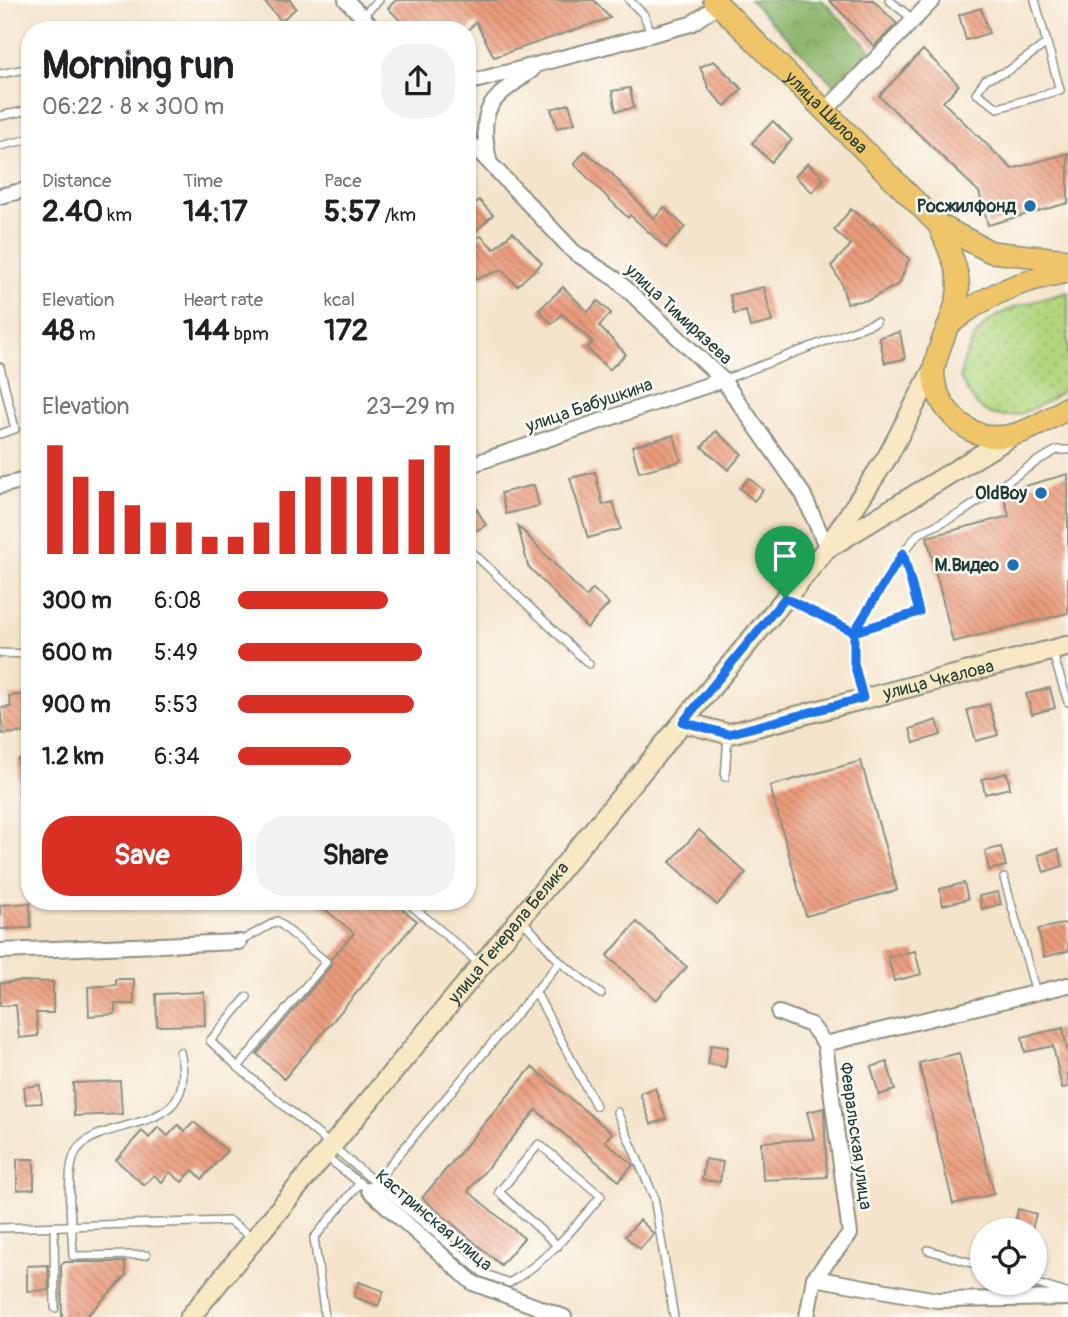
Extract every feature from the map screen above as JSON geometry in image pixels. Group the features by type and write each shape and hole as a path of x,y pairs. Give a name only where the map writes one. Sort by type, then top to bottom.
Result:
{"main road":[{"name":"улица Шилова","path":"716,2 939,225"},
{"path":"939,225 991,252 1068,260"},
{"path":"827,548 888,456 933,370 950,324 959,290 939,225"},
{"path":"950,324 975,303 1002,289 1068,272"},
{"path":"933,370 937,391 957,422 986,438 1010,437"},
{"path":"827,548 1010,437 1067,409"},
{"name":"улица Генерала Белика","path":"190,1317 827,548"},
{"name":"улица Чкалова","path":"728,734 1060,648"},
{"path":"683,722 728,734"}],"street":[{"path":"346,0 366,21"},
{"path":"825,111 933,0"},
{"path":"476,81 691,24 716,2"},
{"path":"489,162 483,121 489,105 539,65"},
{"name":"улица Тимирязева","path":"476,148 574,252 617,280 723,380 803,494 827,548"},
{"path":"0,196 21,191"},
{"name":"улица Бабушкина","path":"476,463 723,380"},
{"path":"0,486 21,481"},
{"path":"0,951 239,942"},
{"path":"825,1044 1068,985"},
{"name":"Февральская улица","path":"779,1013 811,1025 825,1044 850,1234 814,1278"},
{"name":"Кастринская улица","path":"369,1185 473,1283 564,1317"},
{"path":"807,1317 814,1278 937,1300 1068,1296"}],"lane":[{"path":"362,17 379,0"},
{"path":"629,0 644,15 652,36"},
{"path":"890,0 915,21"},
{"path":"1035,0 1047,43 1060,90 998,108 976,93 986,79 1008,71 1047,43"},
{"path":"0,74 21,70"},
{"path":"0,116 21,112"},
{"path":"0,146 21,141"},
{"path":"723,380 876,322"},
{"path":"0,367 15,429 0,434"},
{"path":"863,698 854,663 854,632 903,553 918,534 961,513 1048,455 1057,450 1068,450"},
{"path":"785,598 854,632 919,612 903,553"},
{"path":"476,556 589,664"},
{"path":"1060,648 1068,702"},
{"path":"0,653 21,654"},
{"path":"725,777 728,734"},
{"path":"1004,878 1037,993"},
{"path":"417,910 481,965"},
{"path":"520,919 559,962 601,994"},
{"path":"239,942 277,921 326,962 239,1067"},
{"path":"325,1317 314,1238 369,1185 559,962"},
{"path":"535,991 596,1106"},
{"path":"247,997 210,1041 369,1185 483,1273 509,1283 529,1271 558,1246 601,1196 539,1144 499,1192 558,1246"},
{"path":"146,1255 73,1256 70,1183 77,1150 105,1133 140,1125 171,1103 180,1093 184,1067 180,1052"},
{"path":"617,1112 654,1196 674,1317"},
{"name":"Кастринская улица","path":"328,1150 369,1185"},
{"path":"0,1227 229,1221 255,1238"},
{"path":"54,1226 55,1308"},
{"path":"928,1250 970,1262"},
{"path":"1047,1288 1068,1296"}],"green space":[{"path":"750,0 822,0 871,50 835,86"},
{"path":"1068,292 1068,388 1036,407 1013,416 989,413 978,406 960,378 966,356 984,326 1012,309"}],"building":[{"path":"263,0 290,0 296,8 281,21"},
{"path":"396,0 594,0 610,18 494,57 476,21 400,21 388,8"},
{"path":"829,0 873,0 897,24 874,46"},
{"path":"981,8 989,33 966,40 959,15"},
{"path":"923,50 959,85 943,102 1012,169 1068,153 1068,203 988,225 979,192 879,96"},
{"path":"714,61 742,89 725,106 710,91 700,67"},
{"path":"630,88 634,108 616,111 612,91"},
{"path":"569,104 575,123 557,128 551,109"},
{"path":"773,121 792,140 771,162 752,143"},
{"path":"585,151 611,173 654,219 664,207 685,227 666,248 630,215 628,218 574,164"},
{"path":"808,163 824,179 812,192 795,176"},
{"path":"479,200 493,215 476,231 476,203"},
{"path":"851,209 871,225 873,223 909,259 899,284 869,300 847,303 841,282 831,266 851,245 834,230"},
{"path":"513,232 542,263 517,286 502,270 476,279 476,239 481,236 494,249"},
{"path":"563,287 588,312 598,301 611,313 599,326 626,354 609,370 587,348 593,342 562,314 552,324 539,310"},
{"path":"764,287 772,322 750,327 746,311 734,314 730,295"},
{"path":"900,332 905,359 885,363 879,337"},
{"path":"716,431 742,454 728,470 702,447"},
{"path":"674,435 681,461 639,472 632,446"},
{"path":"595,472 603,505 613,502 621,529 588,538 570,478"},
{"path":"1068,474 1068,613 953,642 927,537 1009,516 1003,492"},
{"path":"749,478 763,490 754,501 740,488"},
{"path":"534,485 539,506 506,514 501,493"},
{"path":"476,508 486,525 476,531"},
{"path":"518,526 586,597 593,589 609,604 587,628 528,566"},
{"path":"1050,688 1055,708 1032,714 1026,694"},
{"path":"21,695 21,733 3,734 0,708 11,707 9,696"},
{"path":"989,704 998,735 976,741 967,710"},
{"path":"937,720 941,735 914,743 910,729"},
{"path":"18,759 21,759 21,794 19,794"},
{"path":"861,761 897,890 806,916 770,786"},
{"path":"1007,773 1010,788 985,794 982,779"},
{"path":"699,830 746,873 717,905 670,862"},
{"path":"1001,847 1006,866 989,870 985,851"},
{"path":"1058,849 1063,866 1044,872 1038,855"},
{"path":"964,883 968,899 943,905 940,889"},
{"path":"998,892 1001,904 982,909 979,896"},
{"path":"21,904 21,910 30,910 31,928 0,929 0,905"},
{"path":"326,910 403,910 417,921 284,1079 257,1054 331,966 331,959 354,933"},
{"path":"637,922 687,967 656,1000 607,956"},
{"path":"1068,923 1068,951 1044,957 1038,929"},
{"path":"915,951 921,974 894,981 888,957"},
{"path":"116,979 134,979 134,1004 115,1004 115,1014 89,1016 88,987 116,985"},
{"path":"53,982 53,1013 36,1013 38,1036 19,1038 16,1005 0,1006 0,983"},
{"path":"204,992 205,1025 157,1026 156,994"},
{"path":"1063,1028 1068,1054 1068,1087 1062,1088 1053,1046 1025,1052 1022,1037"},
{"path":"711,1045 728,1047 725,1067 708,1064"},
{"path":"959,1053 994,1194 953,1204 919,1063"},
{"path":"887,1062 895,1090 879,1095 871,1067"},
{"path":"532,1067 612,1133 605,1141 633,1165 619,1181 536,1110 468,1191 524,1238 501,1265 422,1198"},
{"path":"120,1081 122,1114 74,1116 73,1083"},
{"path":"40,1085 42,1103 26,1104 24,1087"},
{"path":"655,1088 666,1119 651,1124 640,1093"},
{"path":"824,1108 827,1177 763,1180 761,1142 814,1139 807,1112"},
{"path":"194,1122 227,1151 202,1179 193,1170 182,1182 170,1172 162,1182 154,1175 144,1185 116,1160 142,1131 149,1138 158,1127 168,1136 178,1125 185,1131"},
{"path":"17,1159 34,1159 34,1189 17,1190"},
{"path":"705,1159 723,1162 720,1182 702,1180"},
{"path":"1018,1209 1036,1214 1035,1218 1016,1218"},
{"path":"640,1220 654,1234 640,1249 625,1236"},
{"path":"65,1262 125,1262 126,1276 86,1317 62,1317 61,1265"},
{"path":"48,1265 49,1290 27,1291 27,1266"},
{"path":"359,1282 384,1291 378,1306 354,1297"}],"place":[{"name":"Росжилфонд","path":"1030,206"},
{"name":"OldBoy","path":"1041,493"},
{"name":"М.Видео","path":"1013,565"}],"route":[{"path":"785,598 734,660 683,722 728,734 863,698 854,663 854,632 903,553 919,612 854,632 785,598"}]}
